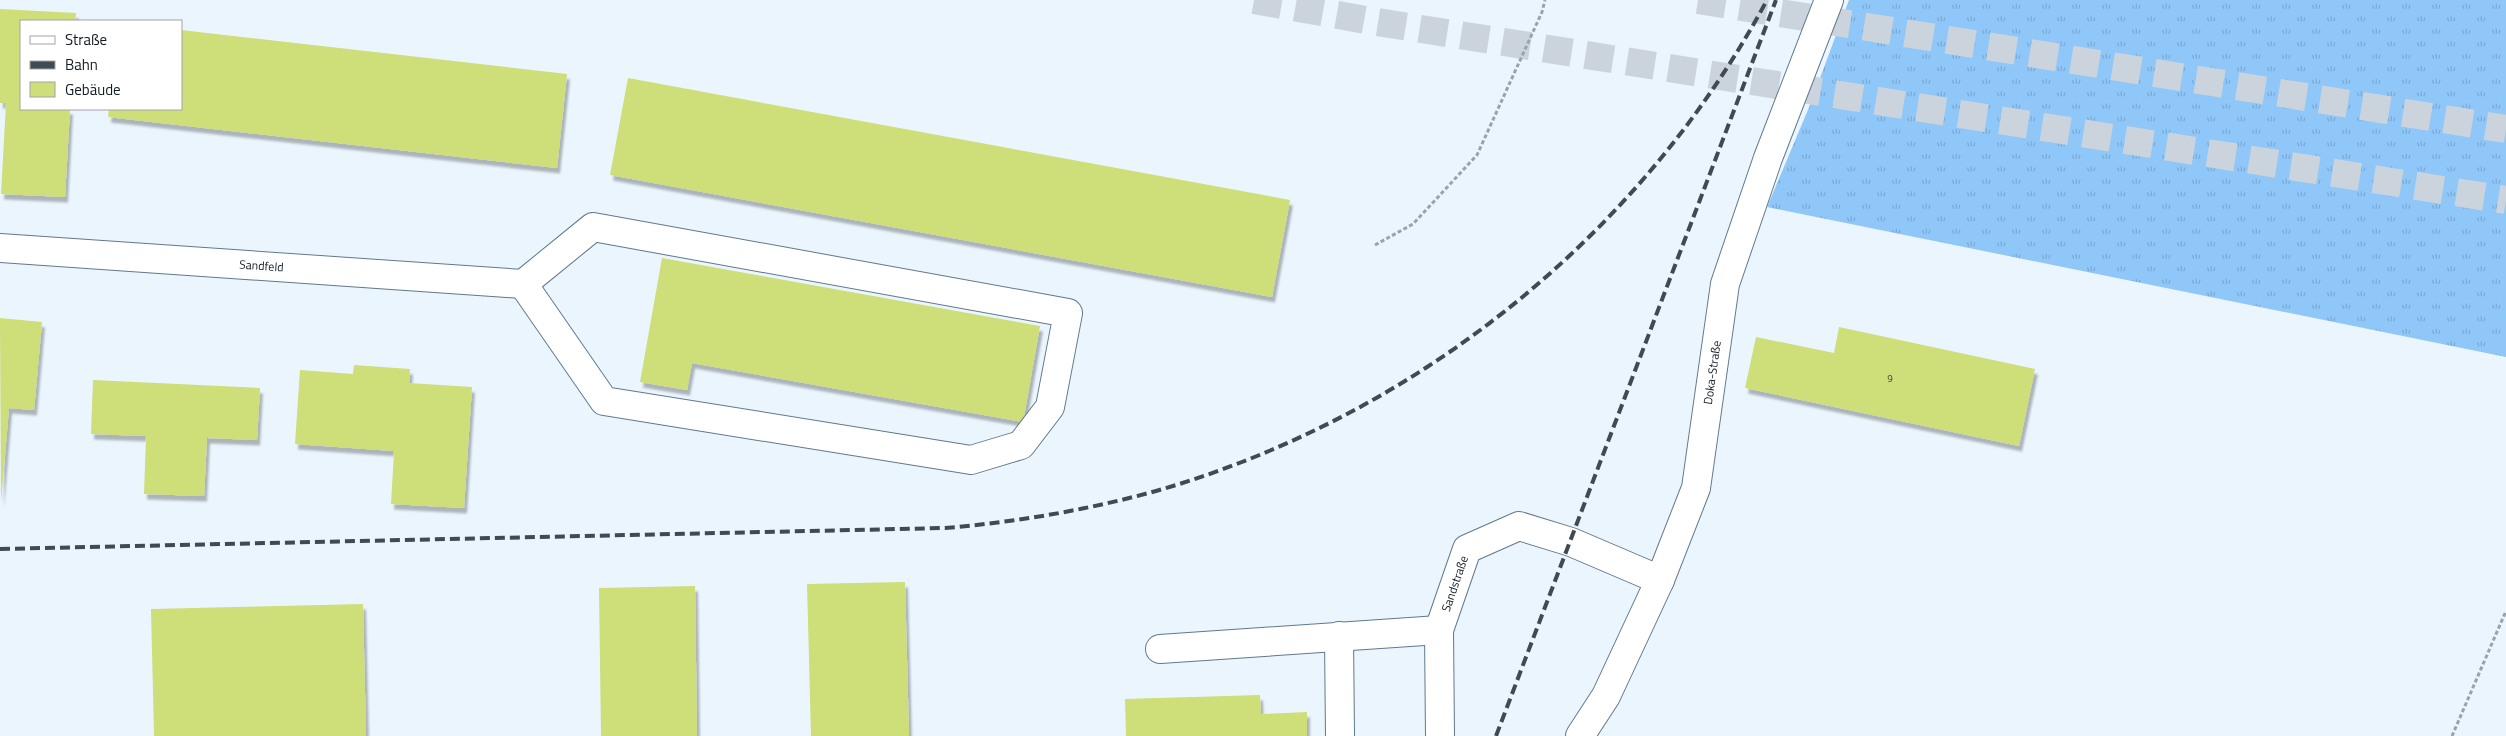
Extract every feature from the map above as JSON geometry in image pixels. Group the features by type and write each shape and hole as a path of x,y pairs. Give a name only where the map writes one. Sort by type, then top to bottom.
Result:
{"street":[{"name":"Doka-Straße","path":"1580,736 1606,696 1660,580 1696,488 1725,284 1768,158 1828,0"},
{"path":"593,227 1068,313 1050,407 1022,445 971,460 604,401 523,284 593,227"},
{"name":"Sandfeld","path":"0,248 523,284"},
{"name":"Sandstraße","path":"1440,736 1439,630 1467,549 1519,526 1571,542 1660,580"},
{"path":"1160,649 1439,630"},
{"path":"1340,636 1340,736"}],"path":[{"path":"1375,245 1412,224 1477,154 1542,12 1545,0"},
{"path":"2452,736 2506,610"}],"green space":[{"path":"1849,0 2506,0 2506,357 1767,207 1810,105"}],"building":[{"path":"0,9 76,13 75,20 20,20 20,110 70,110 65,197 1,194 6,103 0,103"},
{"path":"182,30 567,74 557,168 108,117 109,110 182,110"},
{"path":"628,78 1290,200 1272,297 610,175"},
{"path":"662,258 1040,326 1023,422 692,363 687,390 640,382"},
{"path":"0,318 42,322 34,410 9,408 1,502"},
{"path":"1839,327 2035,369 2019,446 1745,388 1756,337 1834,353"},
{"path":"354,365 410,369 409,383 472,387 464,508 391,504 394,451 295,444 300,370 353,374"},
{"path":"93,380 260,388 257,440 207,438 204,496 144,494 146,436 91,434"},
{"path":"905,582 909,736 811,736 807,584"},
{"path":"695,586 697,736 601,736 599,588"},
{"path":"363,604 366,736 154,736 151,609"},
{"path":"1260,695 1261,714 1307,712 1307,736 1126,736 1125,699"}],"tunnel":[{"path":"1254,0 1377,22 2506,200"},
{"path":"1698,0 2506,129"}],"railway":[{"path":"0,549 945,528 1052,514 1156,491 1251,458 1342,416 1429,366 1511,307 1586,240 1654,166 1715,86 1767,0"},
{"path":"1496,736 1776,0"}]}
